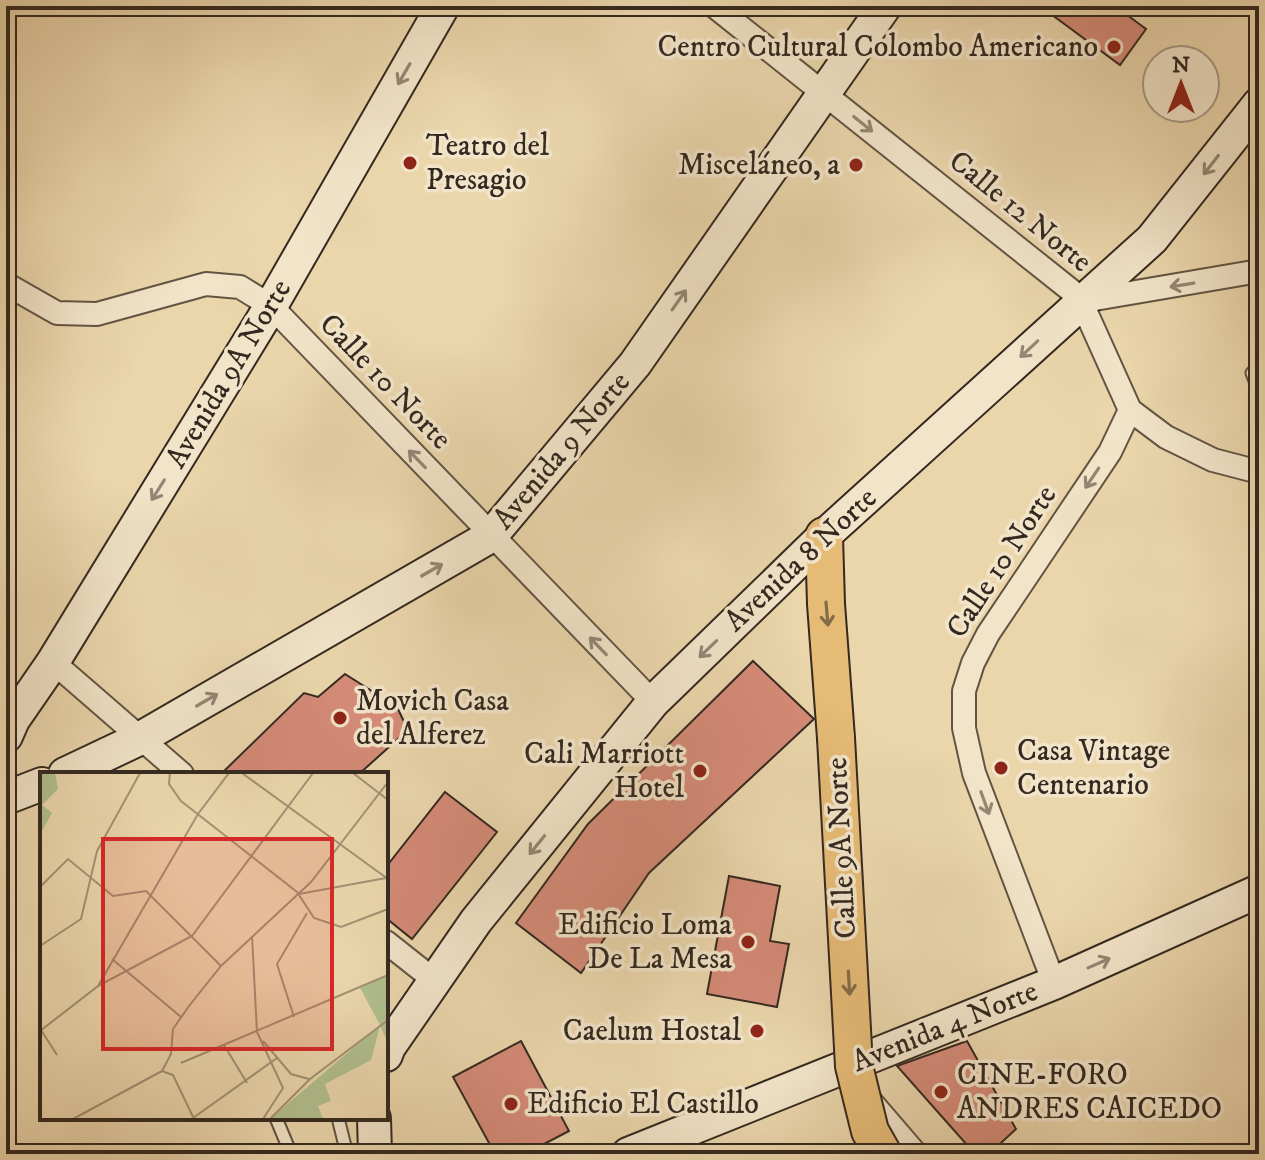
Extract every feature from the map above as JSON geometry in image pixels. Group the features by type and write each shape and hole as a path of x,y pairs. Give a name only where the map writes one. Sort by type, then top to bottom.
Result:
{"main road":[{"name":"Calle 9A Norte","path":"824,536 854,1066 870,1131 883,1154"}],"street":[{"name":"Avenida 9A Norte","path":"6,736 13,720 53,662 271,306 443,6"},
{"name":"Calle 12 Norte","path":"714,6 824,91 1081,301 1130,410"},
{"name":"Avenida 9 Norte","path":"69,772 139,739 491,536 635,364 885,6"},
{"name":"Avenida 8 Norte","path":"388,1050 476,921 653,702 824,536 1152,239 1259,104"},
{"path":"1081,301 1259,271"},
{"name":"Calle 10 Norte","path":"6,284 57,313 97,314 206,284 240,287 271,306 653,702"},
{"name":"Calle 10 Norte","path":"1054,983 974,773 964,728 964,691 973,663 988,634 1110,452 1130,410"},
{"path":"1130,410 1178,443 1213,460 1259,472"},
{"path":"53,662 180,772"},
{"path":"6,798 40,785"},
{"name":"Avenida 4 Norte","path":"628,1154 678,1145 827,1074 1054,983 1259,891"},
{"path":"388,944 434,980"},
{"path":"869,1098 871,1056"},
{"path":"827,1074 869,1098 916,1154"}],"lane":[{"path":"1259,371 1252,373 1259,391"},
{"path":"277,1120 291,1154"},
{"path":"340,1120 363,1142"}],"building":[{"name":"Centro Cultural Colombo Americano","path":"1040,6 1115,6 1146,29 1120,65"},
{"name":"Cali Marriott Hotel","path":"753,661 814,719 649,873 581,973 516,923 588,824"},
{"name":"Movich Casa del Alferez","path":"345,674 397,707 408,730 361,772 223,772 304,693 318,697"},
{"path":"445,792 497,832 412,939 388,920 388,864"},
{"name":"Edificio Loma De La Mesa","path":"729,876 780,886 770,941 789,944 777,1007 707,994"},
{"name":"Edificio El Castillo","path":"521,1041 569,1131 525,1154 495,1154 453,1077"},
{"path":"967,1041 1016,1129 989,1154 975,1154 897,1066"}],"place":[{"name":"Centro Cultural Colombo Americano","path":"1114,47"},
{"name":"Teatro del Presagio","path":"410,163"},
{"name":"Misceláneo, a","path":"856,165"},
{"name":"Movich Casa del Alferez","path":"340,718"},
{"name":"Casa Vintage Centenario","path":"1001,768"},
{"name":"Cali Marriott Hotel","path":"700,771"},
{"name":"Edificio Loma De La Mesa","path":"748,942"},
{"name":"Caelum Hostal","path":"757,1031"},
{"name":"CINE-FORO ANDRES CAICEDO","path":"941,1092"},
{"name":"Edificio El Castillo","path":"511,1104"}]}
